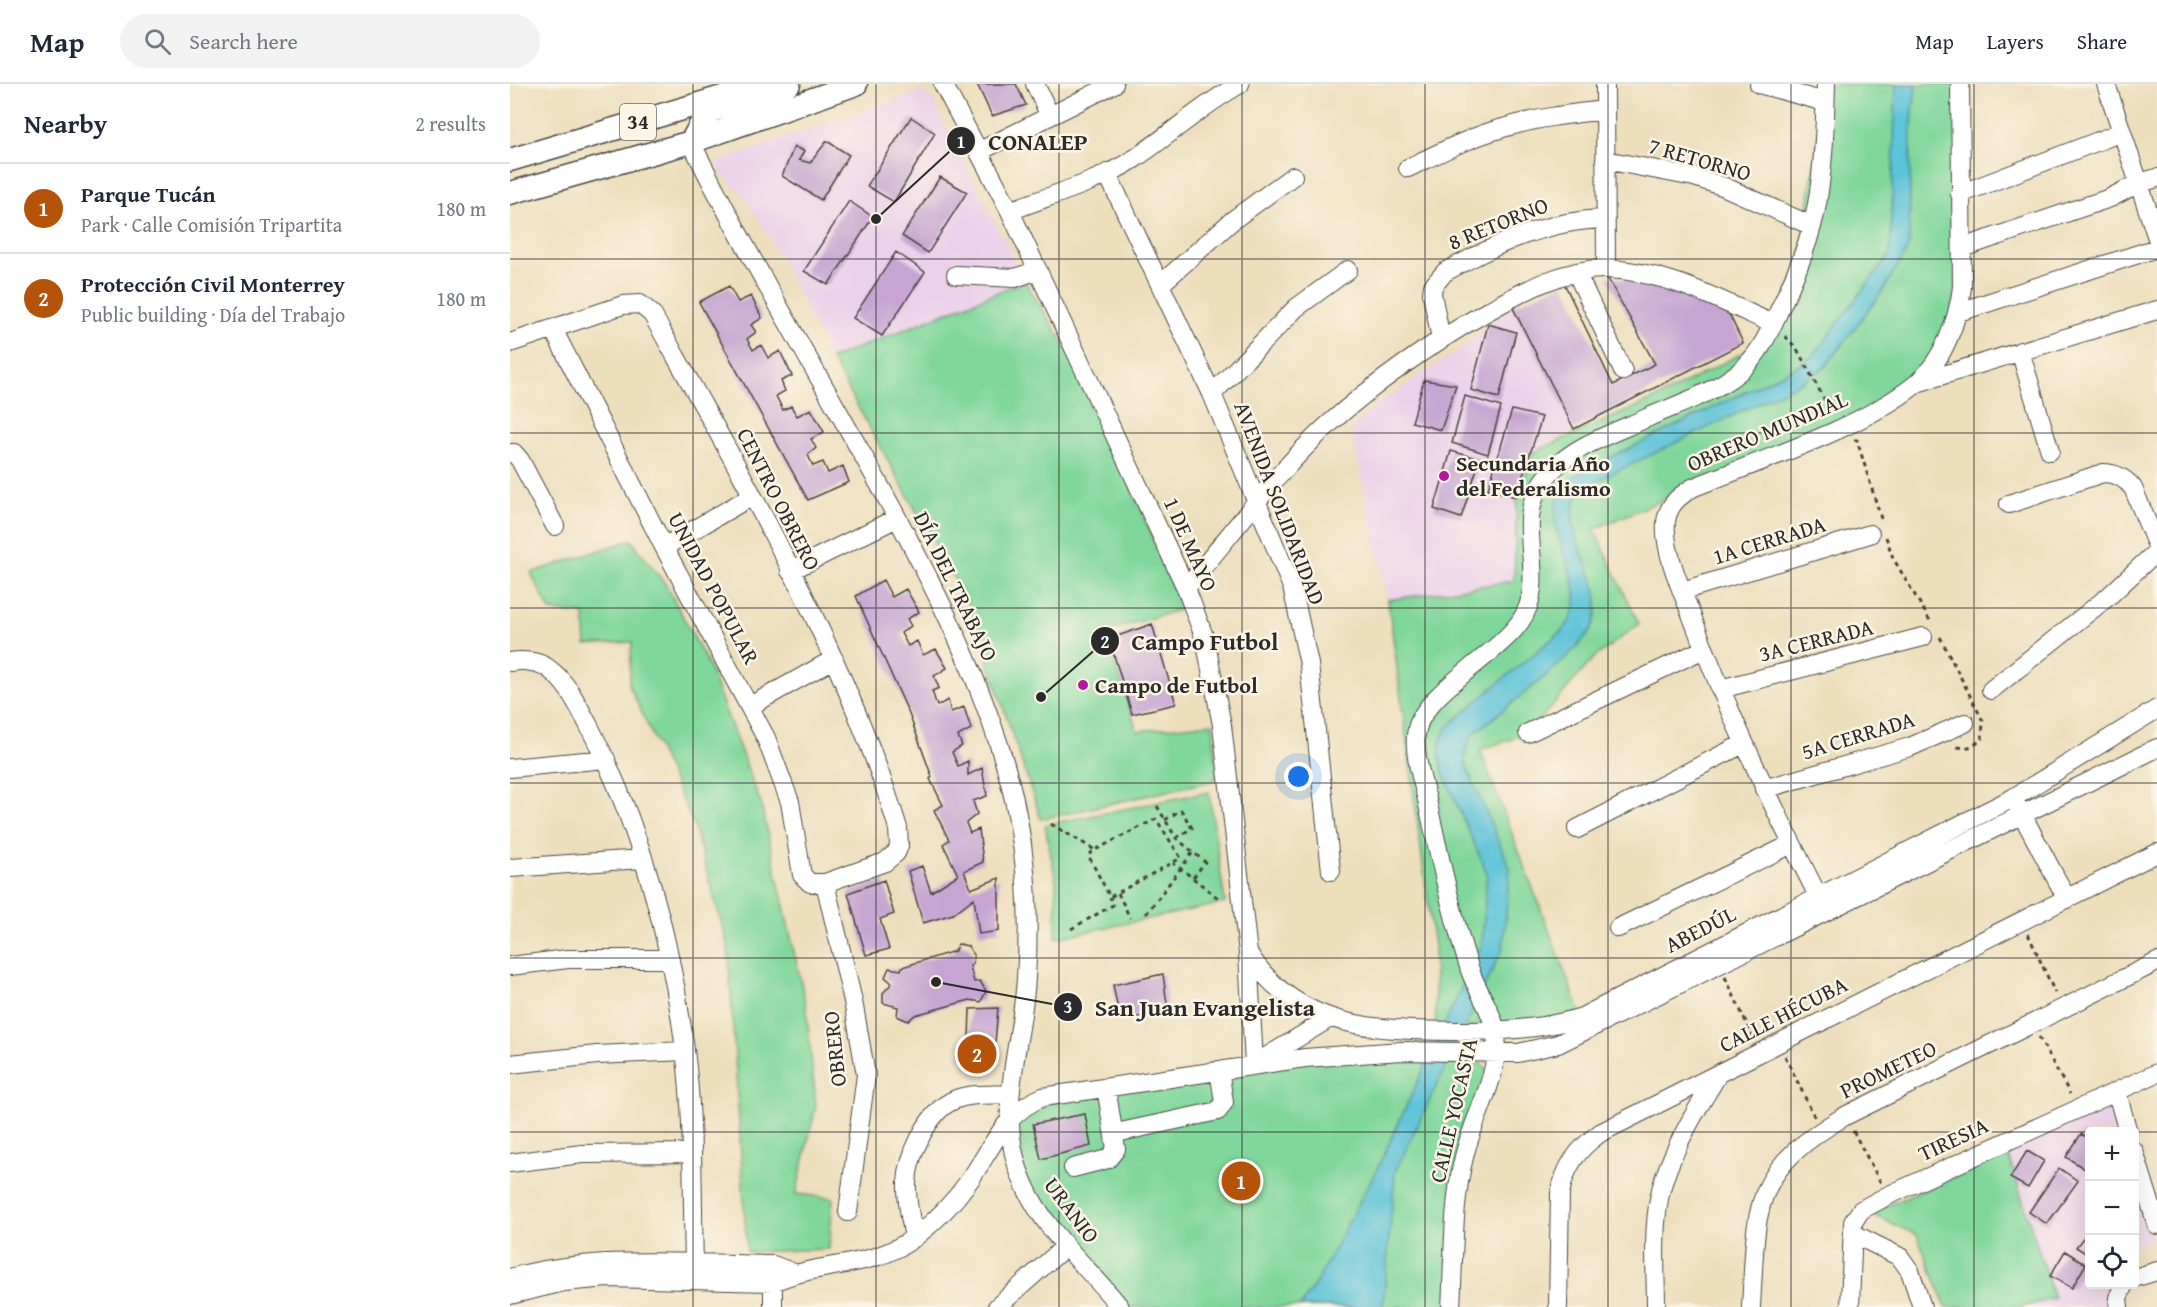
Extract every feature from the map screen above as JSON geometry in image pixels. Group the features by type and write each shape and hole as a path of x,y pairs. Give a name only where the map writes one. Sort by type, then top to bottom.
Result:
{"main road":[{"name":"34","path":"510,160 766,84"},
{"path":"691,142 703,120 711,111 771,94 789,84"},
{"name":"34","path":"510,193 691,142 856,84"}],"street":[{"name":"1 DE MAYO","path":"943,84 1010,210 1186,588 1205,639 1215,686 1233,808 1248,953 1254,1064"},
{"path":"1035,84 1050,116"},
{"path":"980,151 1114,84"},
{"path":"1010,210 1107,173 1133,159 1218,96 1239,84"},
{"path":"1605,84 1606,269"},
{"path":"1496,1031 1473,976 1459,934 1420,771 1416,730 1423,713 1437,697 1509,637 1524,617 1532,596 1534,571 1530,524 1533,502 1540,484 1559,463 1588,444 1712,389 1739,372 1755,356 1773,324 1799,266 1818,200 1826,93 1758,84"},
{"name":"OBRERO MUNDIAL","path":"1818,896 1743,744 1704,649 1682,591 1666,539 1667,515 1677,497 1692,488 1850,424 1917,383 1948,339 1959,312 1962,248 1960,84"},
{"path":"2109,85 2157,238"},
{"path":"1408,168 1470,139 1501,128 1557,116 1604,110"},
{"path":"1960,194 2122,132"},
{"name":"DÍA DEL TRABAJO","path":"691,142 939,599 986,708 1005,763 1018,819 1026,869 1029,925 1020,1035 1009,1094"},
{"name":"7 RETORNO","path":"1605,160 1694,177 1725,187 1812,226"},
{"name":"AVENIDA SOLIDARIDAD","path":"1107,173 1162,284 1212,394 1292,586 1315,712 1330,871"},
{"path":"1162,284 1233,220 1293,176"},
{"path":"1962,248 2110,198 2139,183 2157,178"},
{"name":"8 RETORNO","path":"1441,339 1432,294 1433,286 1444,272 1546,226 1583,219 1606,219"},
{"path":"1959,312 2157,248"},
{"path":"1186,588 1328,425 1364,394 1441,339 1509,300 1576,272 1606,269 1678,283 1773,324"},
{"path":"956,275 1015,278 1038,270"},
{"path":"1212,394 1296,309 1348,270"},
{"path":"1576,272 1623,371"},
{"name":"CENTRO OBRERO","path":"510,343 623,305 632,303 646,308 752,496 790,571 834,659 880,770 900,837 896,853 885,862 825,883"},
{"path":"1917,383 2157,310"},
{"name":"UNIDAD POPULAR","path":"553,329 664,547 750,706 780,770 790,802 799,869 805,880 825,883"},
{"path":"2020,351 2050,451"},
{"path":"510,453 514,453 520,460 555,526"},
{"path":"2009,504 2103,472 2111,473 2128,481 2157,546"},
{"path":"664,547 752,496"},
{"path":"790,571 897,518"},
{"name":"1A CERRADA","path":"1682,591 1870,534"},
{"path":"1991,690 2109,596 2157,551"},
{"name":"3A CERRADA","path":"1720,689 1923,637"},
{"path":"1528,733 1704,649"},
{"path":"750,706 834,659"},
{"path":"510,662 533,662 547,667 569,689 606,759 642,859 670,959 685,1051 694,1264"},
{"name":"ABEDÚL","path":"1248,953 1258,969 1282,993 1330,1018 1373,1028 1496,1031 1561,1024 1582,1017 2013,798 2157,709"},
{"name":"5A CERRADA","path":"1764,789 1910,747 1957,727"},
{"path":"1577,829 1743,744"},
{"name":"ABEDÚL","path":"1008,1121 1018,1110 1043,1097 1254,1064 1401,1051 1518,1053 1558,1044 2157,748"},
{"path":"510,768 606,759"},
{"path":"2013,798 2067,899"},
{"path":"1618,928 1792,844"},
{"name":"CALLE HÉCUBA","path":"1558,1307 1560,1194 1563,1177 1572,1160 1600,1133 2157,853"},
{"path":"510,867 642,859"},
{"name":"OBRERO","path":"825,883 855,1011 866,1075 848,1212"},
{"path":"510,966 568,959 670,959"},
{"name":"PROMETEO","path":"1751,1307 1756,1222 1768,1183 1780,1165 1798,1147 1845,1116 2157,962"},
{"path":"1254,1064 1330,1018"},
{"name":"CALLE YOCASTA","path":"1451,1307 1458,1186 1464,1155 1483,1101 1495,1053 1496,1031"},
{"path":"510,1064 587,1056 685,1051"},
{"path":"1116,1133 1218,1111 1224,1102 1219,1070"},
{"path":"1656,1307 1657,1225 1664,1180 1680,1141 1719,1073"},
{"name":"TIRESIA","path":"1850,1307 1852,1233 1856,1216 1887,1196 2157,1073"},
{"path":"1073,1168 1113,1155 1116,1149 1116,1133 1106,1087"},
{"path":"2117,1093 2127,1127"},
{"path":"914,1238 907,1196 908,1174 932,1120 945,1105 961,1098 1009,1094"},
{"name":"URANIO","path":"1009,1094 1008,1121 1011,1145 1025,1186 1047,1222 1120,1307"},
{"path":"510,1295 564,1282 608,1278 794,1273 851,1265 879,1257 914,1238 958,1196 1008,1121"},
{"path":"510,1163 582,1154 691,1153"},
{"path":"2139,1167 2157,1225"},
{"path":"1852,1233 1906,1263 1922,1307"},
{"path":"997,1307 1066,1246"},
{"path":"510,1278 567,1265 605,1263 694,1264 773,1273"},
{"path":"2139,1276 2157,1271"},
{"path":"773,1273 773,1307"}],"path":[{"path":"1773,324 1797,349 1829,408 1819,414"},
{"path":"1849,442 1857,440 1893,558 1966,684 1983,721 1982,739 1974,746 1957,747 1957,727"},
{"path":"1157,806 1176,838 1205,862 1193,878"},
{"path":"1165,820 1181,810 1192,828 1176,838"},
{"path":"1071,929 1113,905 1088,855 1156,819 1181,858 1110,897"},
{"path":"1051,824 1095,850"},
{"path":"1146,914 1193,852"},
{"path":"1173,863 1218,898"},
{"path":"1118,893 1130,918"},
{"path":"2023,921 2062,1009"},
{"path":"1727,980 1760,1053"},
{"path":"2033,1024 2078,1108"},
{"path":"1778,1043 1821,1130"},
{"path":"1845,1116 1887,1196"}],"shaded area":[{"path":"921,91 932,99 1025,281 831,359 771,240 745,197 720,172 717,162"},
{"name":"Secundaria Año del Federalismo","path":"1512,307 1574,429 1534,452 1517,500 1514,581 1388,600 1351,428 1381,402 1473,340 1488,323"},
{"path":"2111,1107 2117,1127 2085,1127 2085,1289 2106,1289 2111,1307 2022,1307 2054,1297 2008,1155"},
{"path":"2139,1197 2153,1239 2139,1246"}],"green space":[{"path":"1826,84 1960,84 1962,248 1948,339 1882,407 1594,529 1639,624 1594,658 1528,733 1480,750 1582,1017 1436,1030 1434,947 1388,600 1514,581 1517,500 1534,452 1661,396 1765,341 1799,266"},
{"path":"1025,281 1088,382 1182,609 1104,632 1137,731 1213,723 1217,780 1041,819 968,603 831,359"},
{"path":"631,540 666,585 707,662 761,804 806,1005 816,1106 796,1194 833,1198 829,1249 747,1252 728,946 693,823 629,685 632,642 586,645 584,614 550,611 531,573"},
{"path":"1209,792 1225,903 1056,938 1056,881 1045,825"},
{"path":"1305,1058 1478,1061 1491,1074 1473,1128 1451,1307 1120,1307 1036,1207 1010,1135 1025,1113 1043,1097"},
{"path":"2008,1155 2054,1298 2022,1307 1946,1307 1917,1235 1869,1213"}],"water":[{"path":"1896,84 1916,84 1911,132 1909,245 1883,291 1825,367 1802,382 1584,487 1575,503 1573,520 1576,537 1595,589 1597,607 1593,625 1585,637 1556,667 1471,736 1465,753 1465,763 1510,868 1503,948 1395,1172 1383,1307 1300,1307 1317,1281 1376,1171 1482,944 1487,873 1443,773 1439,751 1441,739 1448,726 1567,625 1575,607 1574,588 1556,529 1555,510 1562,491 1579,473 1796,367 1813,356 1890,254"}],"building":[{"path":"977,84 1016,84 1026,105 992,116"},
{"path":"911,117 935,133 894,202 867,186"},
{"path":"827,141 849,155 821,200 782,176 794,147 804,151 799,160 810,163"},
{"path":"940,177 967,192 928,253 902,236"},
{"path":"849,201 873,217 828,285 804,271"},
{"path":"896,252 925,272 882,336 853,318"},
{"path":"1607,277 1655,283 1697,297 1729,314 1743,343 1574,429 1512,306 1564,283 1613,385 1655,364"},
{"path":"729,286 738,302 751,296 762,318 751,325 756,332 747,339 753,350 761,345 768,358 780,351 792,376 781,381 785,391 776,396 783,410 791,406 797,416 811,409 824,432 811,439 816,448 808,455 813,466 823,462 828,473 843,466 849,482 808,500 699,302"},
{"path":"1488,324 1516,332 1499,398 1471,390"},
{"path":"1424,380 1456,385 1441,430 1412,422"},
{"path":"1465,396 1501,407 1488,454 1452,443"},
{"path":"1512,410 1542,417 1516,497 1488,489"},
{"path":"1451,451 1480,459 1461,518 1434,509"},
{"path":"883,580 892,597 906,589 919,612 907,619 911,626 901,633 908,646 917,641 923,655 936,649 947,668 934,676 939,688 932,691 937,706 948,700 951,712 964,707 971,729 958,736 962,746 952,752 958,766 968,761 968,775 982,768 987,796 973,801 977,814 966,823 970,833 979,829 983,862 964,871 971,889 999,878 999,931 979,934 974,898 953,914 923,923 908,871 922,866 931,892 958,875 943,844 949,840 934,810 943,805 930,779 932,777 909,714 856,596"},
{"path":"1152,624 1176,704 1132,714 1109,639"},
{"path":"884,880 894,914 880,919 889,949 866,955 848,893"},
{"path":"958,944 968,946 974,955 973,964 970,966 974,982 980,981 986,991 981,1002 970,1000 915,1015 908,1021 897,1016 898,1007 883,1003 883,993 892,983 885,977 889,968 901,970 902,967 955,951"},
{"path":"1163,974 1168,1012 1120,1020 1113,985"},
{"path":"998,1008 995,1043 986,1043 984,1064 968,1064 970,1009"},
{"path":"1085,1114 1091,1146 1041,1159 1033,1124"},
{"path":"2081,1134 2085,1136 2085,1169 2066,1157"},
{"path":"2027,1151 2044,1161 2028,1188 2010,1178"},
{"path":"2059,1168 2078,1181 2047,1224 2029,1212"},
{"path":"2085,1235 2085,1253 2076,1247"},
{"path":"2065,1251 2085,1263 2072,1288 2050,1276"}],"place":[{"name":"CONALEP","path":"876,219"},
{"name":"Secundaria Año del Federalismo","path":"1444,476"},
{"name":"Campo de Futbol","path":"1083,685"},
{"name":"Campo Futbol","path":"1041,697"},
{"name":"San Juan Evangelista","path":"936,982"},
{"name":"Protección Civil Monterrey","path":"977,1054"},
{"name":"Parque Tucán","path":"1241,1181"}]}
